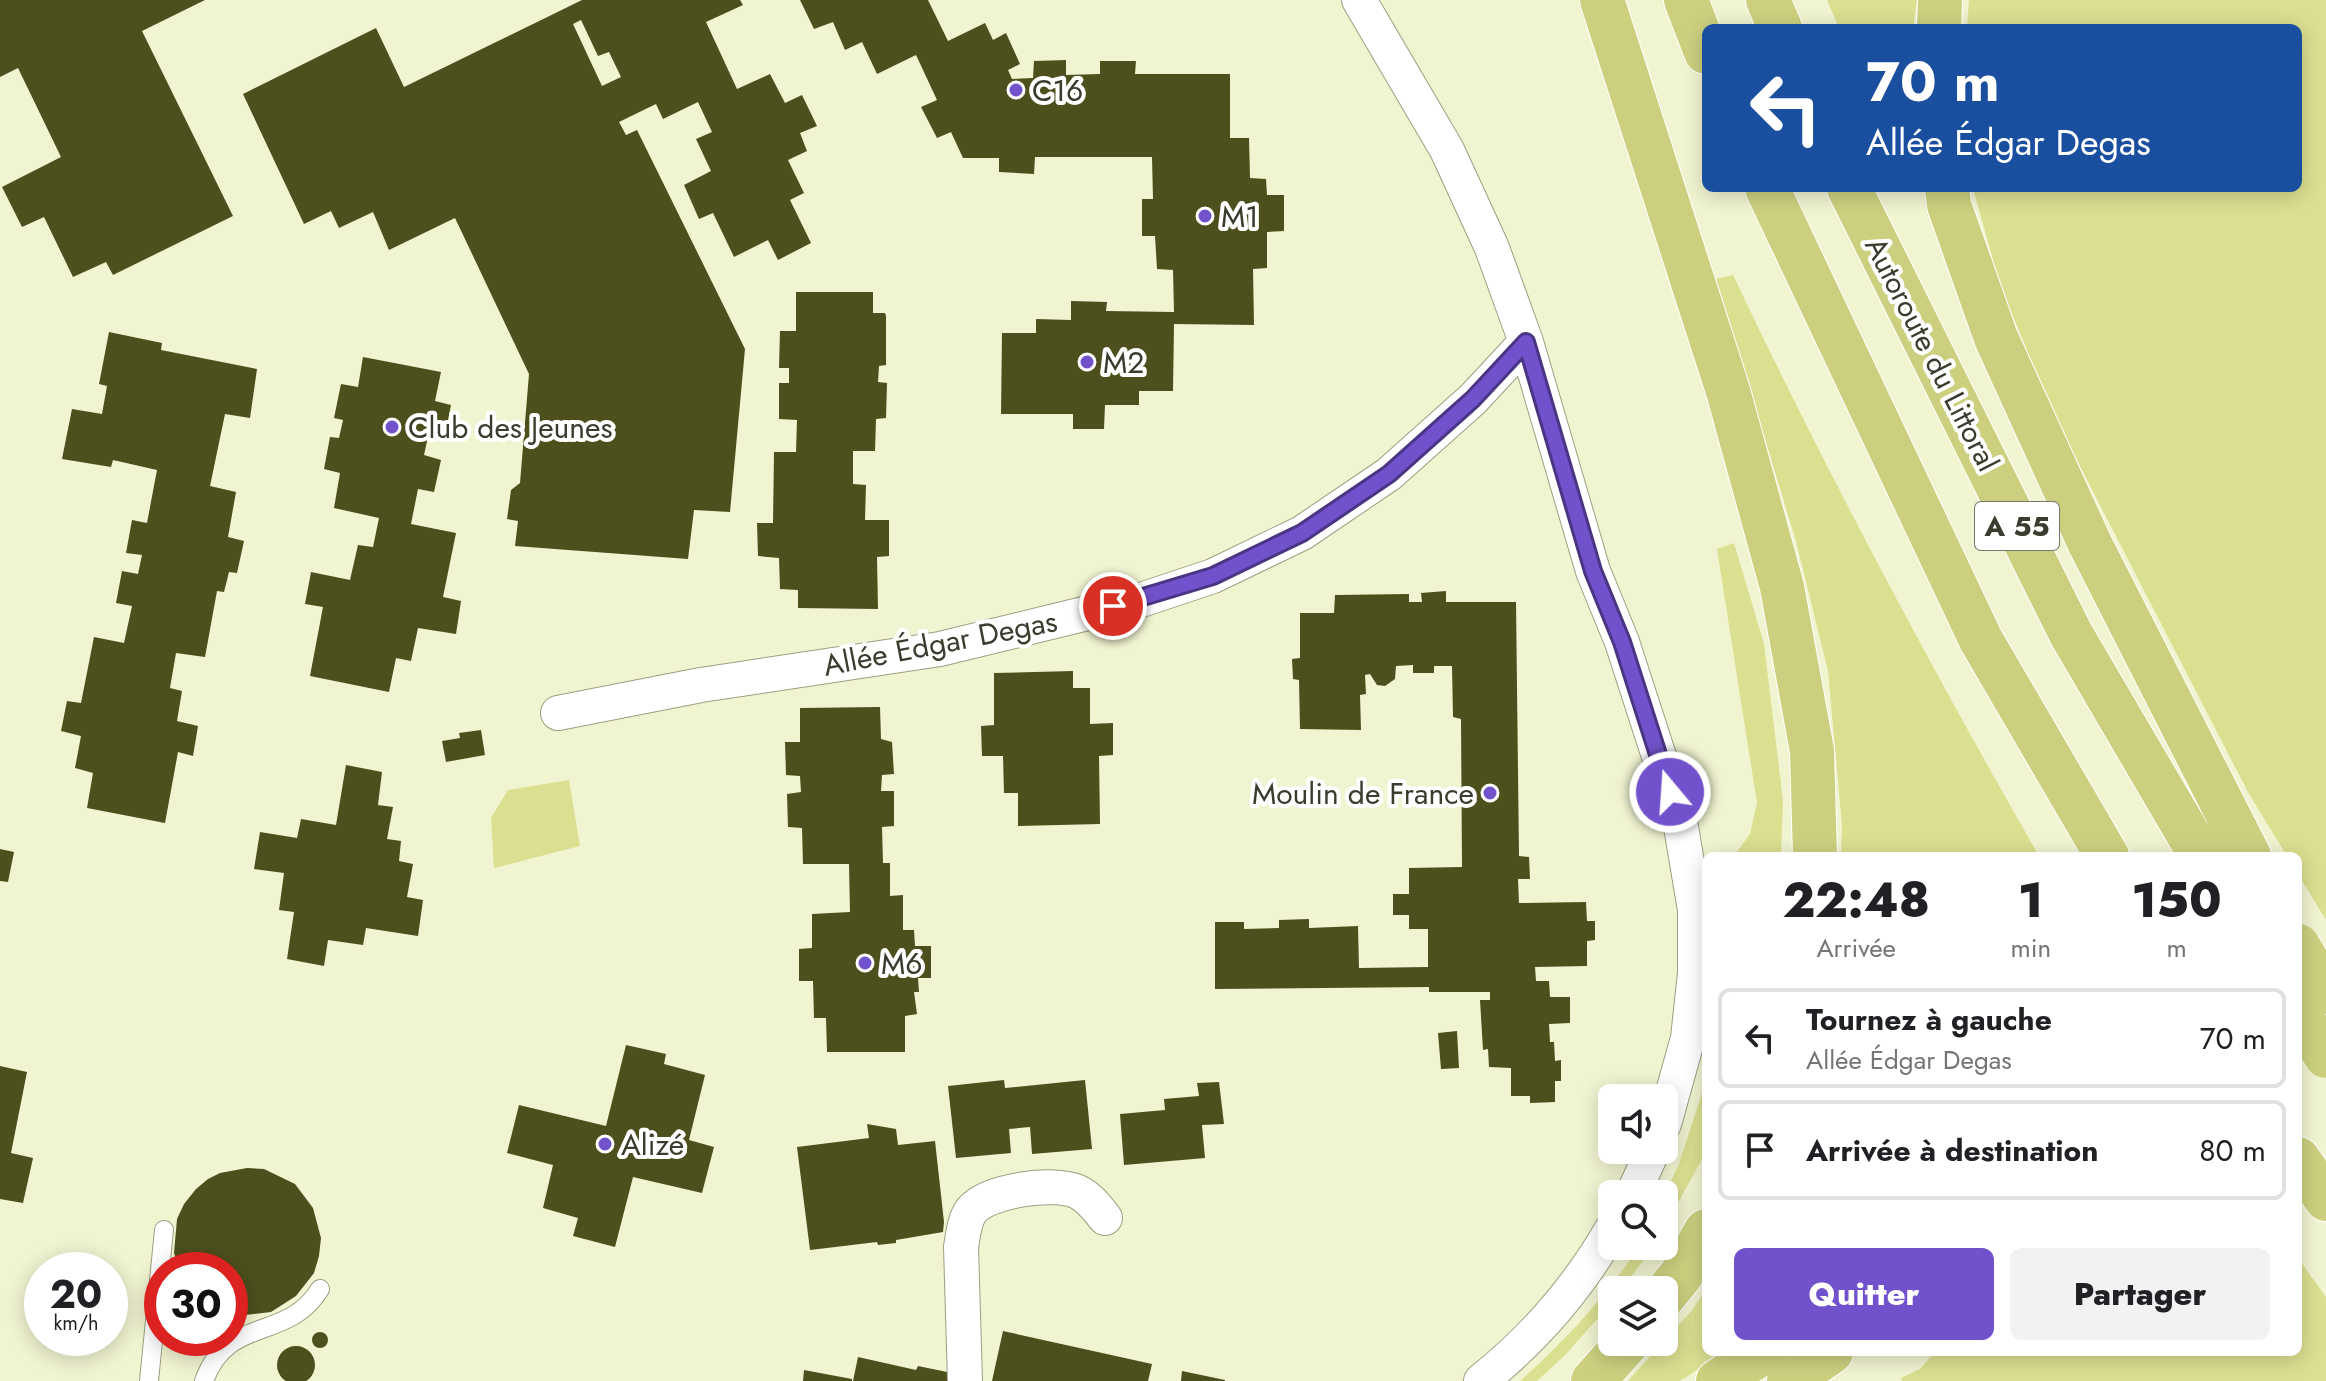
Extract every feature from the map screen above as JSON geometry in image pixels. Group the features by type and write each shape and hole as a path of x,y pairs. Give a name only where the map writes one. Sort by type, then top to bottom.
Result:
{"highway":[{"path":"1602,0 1728,391 1782,587 1812,751 1815,852"},
{"path":"1686,0 1702,42"},
{"path":"1768,0 1778,24"},
{"path":"1939,24 1940,0"},
{"name":"A 55","path":"1769,192 1981,640 2105,852"},
{"name":"Autoroute du Littoral","path":"1851,192 2071,634 2199,852"},
{"path":"1947,192 1949,205 1996,338 2090,544 2247,852"},
{"path":"2302,953 2326,992"},
{"path":"2302,993 2326,977"},
{"path":"2302,1019 2326,1056"},
{"path":"2302,1042 2326,1025"},
{"path":"1678,1279 1702,1238"},
{"path":"1593,1381 1615,1356"},
{"path":"1718,1381 1758,1356"},
{"path":"1789,1381 1825,1356"}],"street":[{"path":"1359,0 1447,150 1492,248 1526,342 1593,571 1622,642 1680,821 1695,910 1695,973 1688,1038 1675,1084"},
{"name":"Allée Édgar Degas","path":"558,713 701,685 940,649 1141,600 1213,576 1302,533 1389,474 1473,399 1526,342"},
{"path":"965,1381 961,1247 971,1212 985,1199 1004,1192 1057,1188 1076,1191 1092,1201 1105,1218"},
{"path":"1481,1381 1542,1328 1598,1253"}],"lane":[{"path":"149,1381 164,1230"},
{"path":"204,1381 216,1355 231,1341 296,1316 312,1303 320,1289"}],"green space":[{"path":"1827,0 1917,0 1914,24 1837,24"},
{"path":"1969,0 2326,0 2326,920 2302,881 2302,852 2285,852 2249,794 2054,416 2000,285 1974,192 2302,192 2302,24 1967,24"},
{"path":"1733,275 1880,568 2037,852 1841,852 1842,825 1828,671 1796,541 1716,279"},
{"path":"1734,543 1764,644 1783,801 1781,852 1737,852 1750,834 1757,803 1717,549"},
{"path":"569,780 580,846 494,868 491,818 508,790"},
{"path":"1702,1092 1702,1159 1678,1203 1678,1180 1672,1180"},
{"path":"1630,1260 1644,1260 1632,1276 1618,1276"},
{"path":"2302,1264 2326,1297 2326,1381 1902,1381 1901,1378 1920,1369 1931,1356 2302,1356"},
{"path":"1702,1295 1702,1356 1718,1356 1680,1381 1628,1381 1651,1356 1678,1356 1678,1326"},
{"path":"1598,1300 1598,1318 1566,1354 1537,1381 1520,1381 1554,1349"}],"building":[{"path":"0,0 205,0 142,31 233,216 113,275 106,262 73,277 44,217 22,227 2,187 61,157 18,68 0,77"},
{"path":"582,0 740,0 743,5 706,22 737,89 770,74 785,103 802,95 817,126 800,133 807,151 788,160 804,193 790,200 811,243 778,260 768,240 734,257 713,213 699,219 684,185 711,171 696,139 712,132 698,102 663,119 656,104 619,122 626,135 637,130 745,349 730,512 694,510 688,559 515,546 518,521 507,519 511,490 520,483 529,374 455,218 389,250 373,212 339,228 331,211 304,224 243,94 376,28 404,87","holes":["581,20 598,56 609,52 621,77 602,86 573,24"]},
{"path":"800,0 928,0 948,41 985,23 993,40 1006,33 1020,64 1008,70 1012,79 1033,78 1034,61 1066,60 1066,75 1100,74 1100,61 1136,61 1135,74 1230,74 1230,138 1249,138 1250,178 1266,179 1267,195 1284,195 1284,231 1267,232 1267,268 1253,269 1254,325 1174,324 1173,391 1139,391 1139,405 1105,405 1104,429 1073,429 1073,414 1001,414 1002,333 1036,333 1036,319 1071,320 1071,301 1107,302 1106,311 1174,312 1173,270 1157,269 1155,236 1142,236 1142,199 1153,199 1152,157 1035,157 1034,174 999,172 999,158 963,158 951,132 937,138 921,107 937,100 916,55 877,74 862,42 845,50 833,22 814,29"},
{"path":"796,292 873,292 873,313 885,313 886,316 886,365 879,366 878,382 887,383 886,418 876,419 875,451 853,451 853,484 866,485 865,520 889,520 889,556 877,557 878,609 798,608 798,590 780,589 779,558 758,556 757,523 773,523 774,452 796,452 797,420 779,419 779,383 789,383 789,368 779,368 780,331 796,331"},
{"path":"109,332 162,343 161,350 257,369 250,418 225,414 210,486 236,492 228,537 244,541 237,573 229,572 224,592 217,591 205,657 176,653 170,688 182,691 177,721 198,726 193,756 178,752 165,823 87,808 93,773 75,768 81,736 61,731 67,701 81,703 94,637 124,643 132,606 116,603 122,571 138,574 142,555 126,553 132,520 147,523 157,470 113,460 111,467 62,459 72,409 102,414 107,386 99,384"},
{"path":"363,357 441,372 435,401 451,405 444,440 428,437 424,455 441,460 434,492 418,489 411,524 456,533 443,597 461,601 456,634 418,628 411,661 396,658 389,692 310,676 323,607 305,604 311,572 350,580 358,545 373,547 379,518 334,508 340,473 324,469 330,437 339,438 343,420 334,418 341,384 358,387"},
{"name":"Moulin de France","path":"1446,591 1446,602 1516,602 1519,856 1529,857 1530,879 1518,879 1519,903 1586,902 1587,921 1595,921 1595,940 1587,941 1587,966 1535,967 1536,981 1549,981 1550,997 1570,997 1570,1023 1549,1024 1555,1061 1561,1060 1561,1081 1555,1081 1555,1102 1530,1103 1530,1096 1511,1096 1511,1068 1489,1067 1488,1049 1483,1050 1480,1000 1490,1000 1490,992 1429,992 1429,987 1215,989 1215,922 1244,922 1244,929 1279,928 1279,920 1309,919 1309,928 1358,926 1359,968 1428,967 1428,929 1409,929 1409,915 1393,915 1393,894 1409,894 1409,868 1462,867 1461,719 1453,717 1452,666 1434,666 1434,673 1413,673 1413,665 1396,666 1395,679 1385,686 1377,685 1370,674 1365,675 1366,694 1360,695 1361,730 1300,729 1299,680 1293,679 1292,659 1300,658 1300,613 1334,613 1335,595 1409,594 1409,602 1422,602 1421,593"},
{"path":"1073,671 1073,688 1090,688 1090,724 1113,723 1113,755 1099,756 1100,824 1018,826 1018,793 1004,793 1003,756 982,756 981,726 994,725 994,673"},
{"path":"880,707 881,739 892,742 894,774 882,775 881,791 894,791 894,826 882,827 883,863 890,863 890,896 903,895 903,930 914,930 915,946 931,946 931,978 918,978 919,992 914,992 917,1014 905,1016 905,1052 827,1052 826,1018 814,1018 813,981 799,981 799,949 812,948 812,914 850,912 849,864 803,864 802,828 788,827 787,794 801,792 800,776 786,775 785,742 800,742 800,708"},
{"path":"481,730 485,755 446,762 442,741 460,738 459,733"},
{"path":"346,765 382,772 378,805 393,807 387,839 401,841 399,861 413,864 407,897 423,900 418,936 366,928 363,945 328,940 324,966 287,959 294,912 279,910 284,873 254,869 260,832 297,838 301,819 336,825"},
{"path":"0,849 14,852 8,882 0,881"},
{"path":"1457,1031 1459,1068 1441,1069 1438,1033"},
{"name":"Alizé","path":"626,1045 666,1054 664,1064 705,1075 689,1140 714,1147 702,1193 633,1177 615,1247 573,1236 578,1218 543,1208 553,1165 507,1153 519,1105 606,1126"},
{"path":"0,1066 27,1072 11,1153 33,1158 23,1203 0,1199"},
{"path":"1004,1080 1005,1088 1085,1080 1092,1149 1032,1154 1030,1127 1009,1129 1011,1153 956,1158 948,1086"},
{"path":"1219,1082 1224,1124 1202,1125 1205,1158 1124,1165 1120,1114 1165,1110 1164,1099 1199,1096 1197,1083"},
{"path":"867,1124 896,1129 898,1145 935,1141 943,1232 896,1240 896,1243 878,1245 877,1242 810,1250 797,1147 869,1138"},
{"path":"247,1168 264,1169 295,1184 313,1208 321,1238 314,1273 296,1296 271,1312 248,1315 248,1252 174,1252 177,1219 184,1204 196,1189 220,1173"},
{"path":"1003,1331 1152,1364 1148,1381 992,1381"},
{"path":"320,1332 328,1340 320,1348 312,1340"},
{"path":"289,1347 303,1347 314,1358 314,1372 305,1382 287,1382 278,1372 278,1358"},
{"path":"858,1357 916,1370 918,1366 947,1372 947,1381 853,1381"},
{"path":"804,1370 852,1379 852,1381 803,1381"},
{"path":"1182,1371 1225,1380 1225,1381 1181,1381"}],"place":[{"name":"C16","path":"1016,90"},
{"name":"M1","path":"1205,216"},
{"name":"M2","path":"1087,362"},
{"name":"Club des Jeunes","path":"392,427"},
{"name":"Moulin de France","path":"1490,793"},
{"name":"M6","path":"865,963"},
{"name":"Alizé","path":"605,1144"}],"route":[{"path":"1113,606 1213,576 1302,533 1389,474 1473,399 1526,342 1593,571 1622,642 1670,792"}]}
